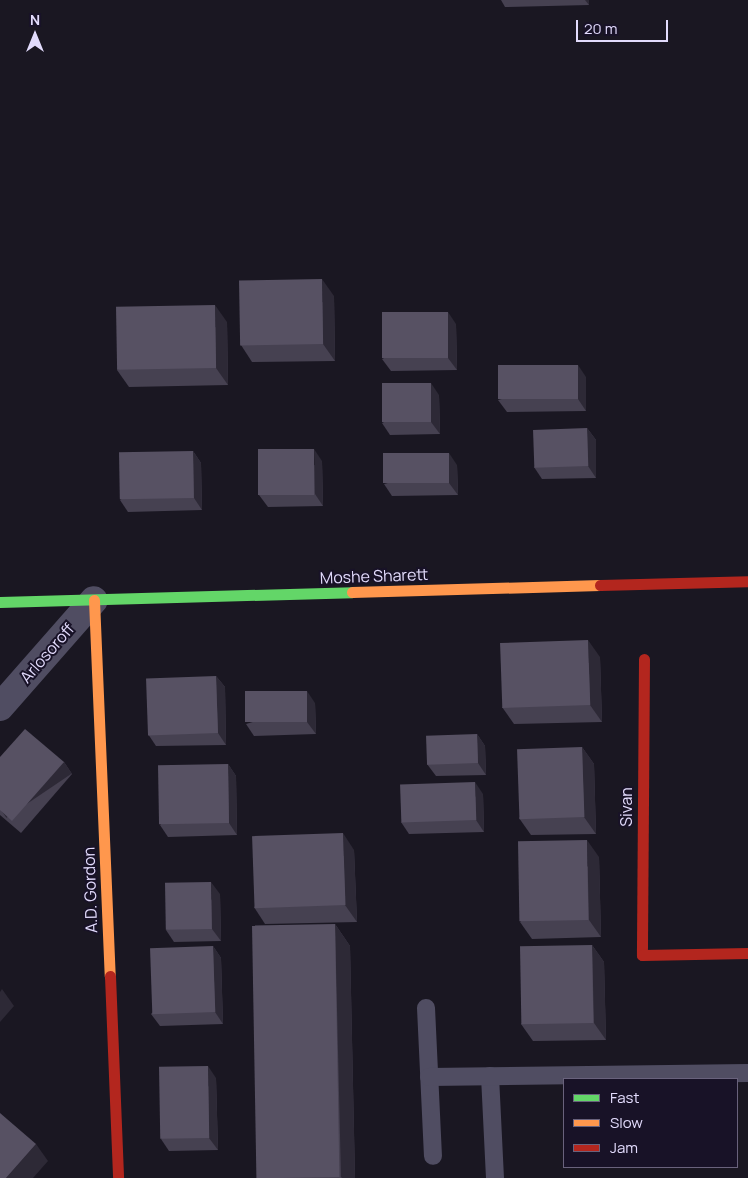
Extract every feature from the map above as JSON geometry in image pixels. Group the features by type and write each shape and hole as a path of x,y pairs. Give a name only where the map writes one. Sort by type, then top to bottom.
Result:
{"street":[{"name":"Moshe Sharett","path":"0,602 748,581"},
{"name":"Arlosoroff","path":"0,707 94,600"},
{"name":"A.D. Gordon","path":"94,600 118,1178"},
{"name":"Sivan","path":"644,659 642,955 748,953"}],"lane":[{"path":"426,1008 433,1156"},
{"path":"429,1077 748,1073"},
{"path":"490,1076 495,1178"}],"building":[{"path":"322,279 323,344 240,345 239,280"},
{"path":"215,305 216,368 117,370 116,307"},
{"path":"382,312 448,312 448,358 382,358"},
{"path":"498,365 578,365 578,399 498,399"},
{"path":"382,383 431,383 431,422 382,422"},
{"path":"587,428 588,466 534,468 533,430"},
{"path":"258,449 314,449 314,495 258,495"},
{"path":"193,451 194,498 120,499 119,452"},
{"path":"383,453 449,453 449,483 383,483"},
{"path":"588,640 590,705 502,708 500,643"},
{"path":"216,676 218,733 148,735 146,678"},
{"path":"245,691 307,691 307,722 245,722"},
{"path":"25,729 64,762 12,821 0,810 0,757"},
{"path":"477,734 478,763 427,765 426,736"},
{"path":"582,747 584,817 519,819 517,749"},
{"path":"228,764 229,823 159,824 158,765"},
{"path":"475,782 476,820 401,823 400,785"},
{"path":"343,833 346,905 255,908 252,836"},
{"path":"587,840 588,920 519,921 518,841"},
{"path":"211,882 212,929 166,930 165,883"},
{"path":"335,924 339,1177 256,1178 252,925"},
{"path":"592,945 593,1023 521,1024 520,946"},
{"path":"213,946 215,1012 152,1014 150,948"},
{"path":"208,1066 209,1138 160,1139 159,1067"},
{"path":"0,1113 36,1144 6,1178 0,1178"}],"traffic: fast":[{"path":"0,602 352,592"}],"traffic: slow":[{"path":"352,592 600,585"},
{"path":"94,600 110,976"}],"traffic: jam":[{"path":"600,585 748,581"},
{"path":"644,659 642,955 748,953"},
{"path":"110,976 118,1178"}]}
